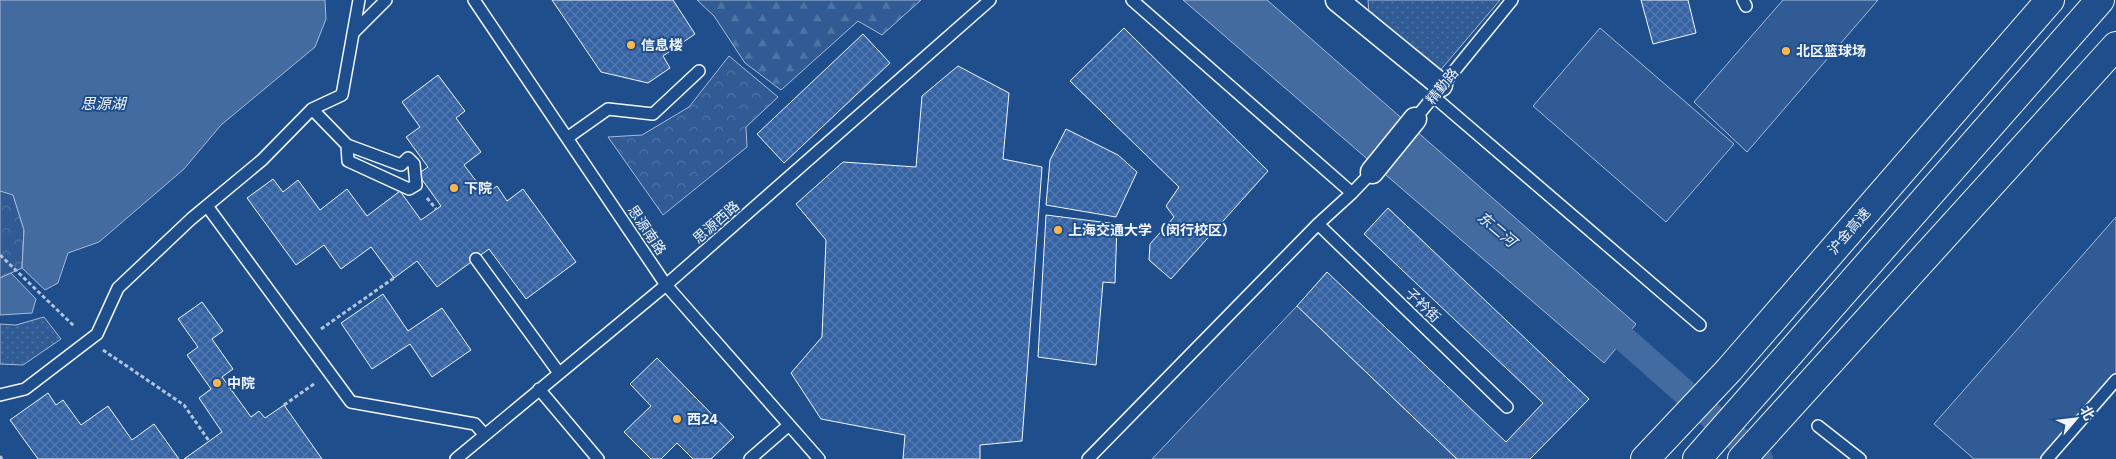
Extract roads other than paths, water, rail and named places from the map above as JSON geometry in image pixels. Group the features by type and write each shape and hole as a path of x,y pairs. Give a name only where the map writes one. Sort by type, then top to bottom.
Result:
{"highway":[{"name":"沪金高速","path":"1653,451 1729,370 2050,0"},
{"path":"1697,459 2100,0"},
{"path":"1742,459 2116,46"}],"street":[{"path":"1337,0 1437,91"},
{"name":"精勤路","path":"1372,172 1415,120"}],"lane":[{"path":"0,395 25,389 97,334 118,288 207,206 262,160 312,109 342,95 359,0"},
{"path":"354,32 386,0"},
{"name":"思源南路","path":"474,0 666,285 819,459"},
{"name":"思源西路","path":"456,459 666,285 990,0"},
{"path":"1132,0 1352,193"},
{"name":"精勤路","path":"1415,120 1512,0"},
{"path":"567,138 608,109 653,114 699,71"},
{"path":"1437,91 1700,325"},
{"path":"312,109 347,145 401,165 408,158 414,164 416,185 409,189 348,162 347,145"},
{"path":"1088,459 1318,224 1372,172"},
{"path":"207,206 351,402 475,424 485,435"},
{"name":"子衿街","path":"1318,224 1507,407"},
{"path":"476,259 559,373"},
{"path":"2047,459 2116,380"},
{"path":"539,389 598,459"},
{"path":"750,459 789,425"},
{"path":"1818,426 1860,459"}],"water":[{"name":"思源湖","path":"0,0 325,0 326,19 315,47 221,125 184,169 99,242 68,253 58,283 45,290 22,268 24,230 13,195 0,191"},
{"path":"1183,0 1267,0 1636,324 1604,363"},
{"path":"11,273 36,299 32,313 0,315 0,278"}],"waterway":[{"name":"东二河","path":"1597,315 1760,459"}],"place":[{"name":"信息楼","path":"631,45"},
{"name":"北区篮球场","path":"1786,51"},
{"name":"下院","path":"454,188"},
{"name":"上海交通大学（闵行校区）","path":"1058,230"},
{"name":"中院","path":"217,383"},
{"name":"西24","path":"677,419"}]}
